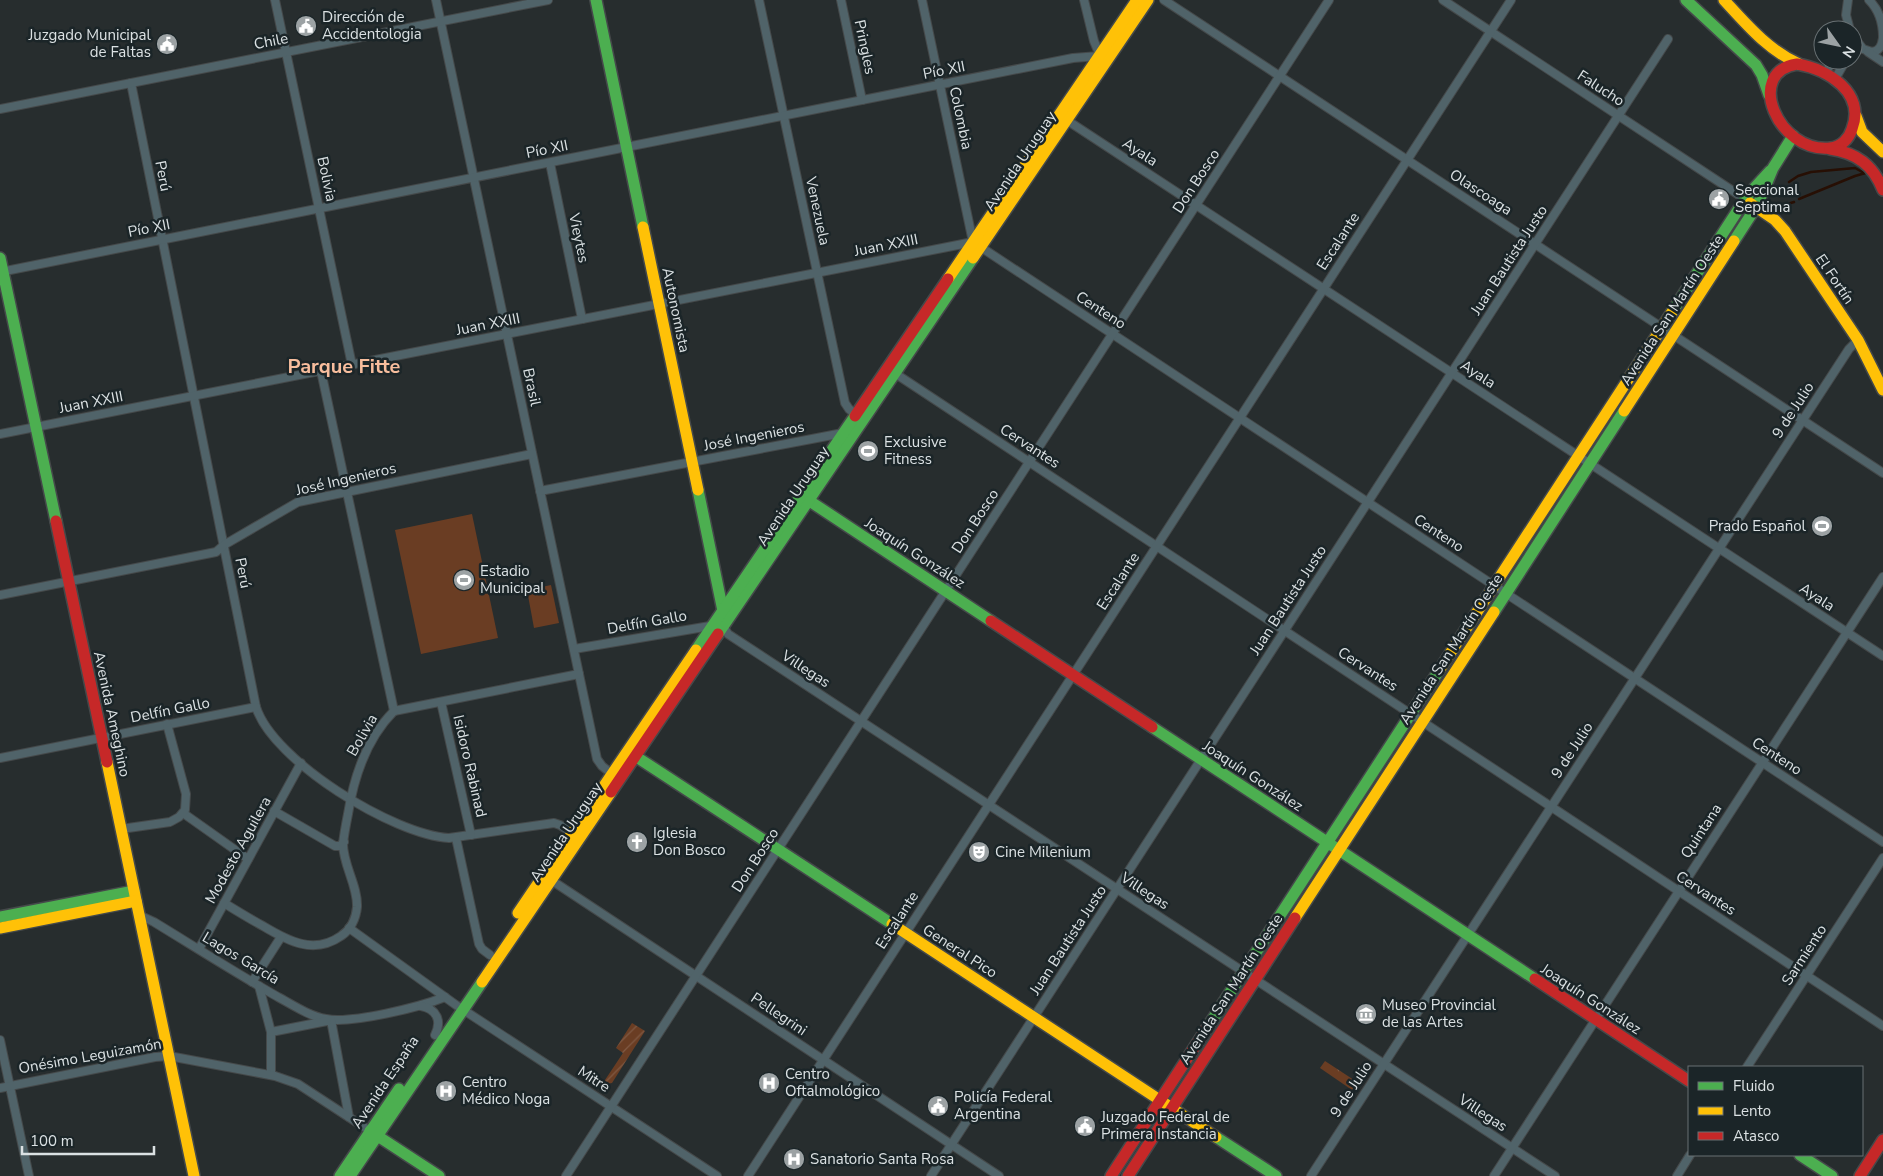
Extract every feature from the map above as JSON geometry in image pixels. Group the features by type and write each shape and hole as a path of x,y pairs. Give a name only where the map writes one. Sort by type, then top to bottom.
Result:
{"main road":[{"name":"Autonomista","path":"596,0 723,610 718,625"},
{"name":"Avenida Uruguay","path":"459,1007 490,955 547,878 568,854 632,753 805,498 843,433 860,417 1102,59 1137,0"},
{"name":"Avenida Uruguay","path":"1102,59 1148,0"},
{"path":"1686,0 1756,65 1762,75 1776,117 1794,136 1809,145 1849,152 1864,160 1876,172 1883,190"},
{"path":"1724,0 1771,48 1785,58 1816,68 1830,75 1848,94 1862,132 1883,152"},
{"path":"1770,101 1770,88 1779,72 1789,66 1801,64"},
{"path":"1826,149 1838,146 1848,138 1854,127 1856,114"},
{"name":"Avenida San Martín Oeste","path":"1112,1176 1745,199 1773,168 1794,136"},
{"name":"Avenida San Martín Oeste","path":"1128,1176 1756,207 1765,191 1773,168"},
{"name":"El Fortín","path":"1745,199 1775,220 1785,231 1858,340 1883,390"},
{"name":"Avenida Ameghino","path":"0,258 1,272 36,427 194,1176"},
{"name":"Avenida Uruguay","path":"723,610 856,431 860,417"},
{"name":"Joaquín González","path":"805,498 1688,1081"},
{"name":"Avenida Uruguay","path":"459,1007 547,878 572,833 612,774 632,753"},
{"name":"General Pico","path":"632,753 1276,1176"},
{"path":"568,854 575,838 572,833"},
{"path":"0,917 135,896"},
{"path":"0,928 135,896"},
{"name":"Avenida España","path":"350,1176 374,1133 435,1036 459,1007"},
{"name":"Avenida España","path":"340,1176 374,1133 459,1007"},
{"path":"374,1133 440,1176"},
{"path":"1860,1176 1883,1140"},
{"path":"1802,1156 1832,1176"}],"street":[{"name":"Bolivia","path":"275,0 352,365"},
{"name":"Brasil","path":"436,0 597,759 612,774"},
{"name":"Chile","path":"0,109 548,0"},
{"name":"Venezuela","path":"760,0 845,403 849,409 860,417"},
{"name":"Pringles","path":"841,0 862,100"},
{"name":"Colombia","path":"922,0 977,244"},
{"path":"1084,0 1091,32 1102,59"},
{"name":"Olascoaga","path":"1164,0 1883,473"},
{"name":"Don Bosco","path":"566,1176 1330,0"},
{"name":"Falucho","path":"1443,0 1745,199"},
{"name":"Escalante","path":"748,1176 1511,0"},
{"path":"1848,0 1846,8 1848,20"},
{"path":"1863,50 1872,52 1878,50 1883,37 1879,17 1872,1"},
{"name":"Juan Bautista Justo","path":"932,1176 1668,39"},
{"path":"1863,47 1883,62"},
{"name":"Pío XII","path":"1,272 1073,58 1102,59"},
{"path":"1830,75 1831,70"},
{"path":"1830,75 1835,70"},
{"name":"Perú","path":"131,83 256,706 262,721 268,730 301,763 350,798 376,814 407,829 432,836 456,838 554,823 572,833"},
{"name":"Ayala","path":"1062,118 1883,656"},
{"name":"Vieytes","path":"550,163 582,319"},
{"name":"Juan XXIII","path":"0,434 817,272 977,244"},
{"name":"Centeno","path":"977,244 1883,842"},
{"name":"9 de Julio","path":"1311,1176 1849,349 1858,340"},
{"name":"Bolivia","path":"321,371 394,711 378,729 366,751 356,775 350,798 344,842 357,904 355,916 349,928"},
{"name":"Cervantes","path":"891,371 1883,1026"},
{"name":"José Ingenieros","path":"540,490 856,431"},
{"name":"José Ingenieros","path":"0,595 216,552 224,545 298,502 532,454"},
{"name":"Quintana","path":"1494,1176 1883,577"},
{"name":"Delfín Gallo","path":"574,649 718,625"},
{"name":"Villegas","path":"718,625 728,634 861,722 1555,1176"},
{"path":"394,711 579,674"},
{"name":"Isidoro Rabinad","path":"441,702 471,835"},
{"name":"Delfín Gallo","path":"0,758 256,706"},
{"path":"120,829 170,822 179,818 183,813 186,797 167,724"},
{"name":"Modesto Aguilera","path":"198,949 301,763"},
{"path":"274,811 334,846 340,846 344,842"},
{"path":"183,813 248,859"},
{"path":"456,838 479,944 490,955"},
{"name":"Sarmiento","path":"1748,1066 1883,858"},
{"name":"Pellegrini","path":"547,878 998,1176"},
{"path":"224,903 281,937 297,944 315,946 334,940 349,928 459,1007"},
{"name":"Lagos García","path":"139,916 151,920 252,982 309,1014 331,1020"},
{"path":"252,982 281,937"},
{"path":"260,986 271,1032 270,1075"},
{"name":"Lagos García","path":"271,1032 331,1020 348,1020 419,1006 445,997"},
{"path":"419,1006 431,1009 437,1017 438,1025 435,1036"},
{"name":"Mitre","path":"459,1007 717,1176"},
{"path":"331,1020 349,1117"},
{"path":"0,1040 29,1176"},
{"name":"Onésimo Leguizamón","path":"0,1088 155,1057 169,1056 270,1075 294,1083 374,1133"},
{"path":"1676,1176 1689,1156"}],"green space":[{"path":"472,514 498,638 421,654 395,530"},
{"path":"551,585 559,623 534,628 527,590"},
{"path":"632,1023 645,1031 612,1083 603,1083 623,1053 616,1048"},
{"path":"1325,1061 1357,1082 1352,1090 1320,1068"}],"waterway":[{"path":"1789,182 1798,176 1811,172 1855,168 1864,173"},
{"path":"1799,199 1869,172"},
{"path":"1770,211 1794,202"}],"traffic: fast":[{"path":"596,0 643,227"},
{"path":"1686,0 1756,65 1762,75 1769,95"},
{"path":"1734,241 1758,204 1773,168 1793,136"},
{"path":"1672,312 1747,196 1770,171"},
{"path":"0,258 56,521"},
{"path":"718,634 973,258"},
{"path":"1494,612 1624,411"},
{"path":"696,650 855,416"},
{"path":"698,490 724,616"},
{"path":"802,496 991,621"},
{"path":"1207,1028 1440,669"},
{"path":"1152,727 1535,979"},
{"path":"629,752 892,924"},
{"path":"0,917 134,891"},
{"path":"350,1176 482,982"},
{"path":"340,1176 399,1089"},
{"path":"370,1131 439,1176"},
{"path":"1216,1137 1276,1176"},
{"path":"1802,1156 1832,1176"}],"traffic: slow":[{"path":"948,279 1137,0"},
{"path":"973,258 1148,0"},
{"path":"1724,0 1750,28 1777,52 1799,64"},
{"path":"1856,116 1862,132 1883,152"},
{"path":"1750,203 1775,220 1785,231 1858,340 1883,390"},
{"path":"643,227 698,490"},
{"path":"1624,411 1734,241"},
{"path":"1440,669 1672,312"},
{"path":"1295,918 1494,612"},
{"path":"518,913 696,650"},
{"path":"107,762 194,1176"},
{"path":"482,982 611,792"},
{"path":"0,928 136,901"},
{"path":"892,924 1216,1137"}],"traffic: jam":[{"path":"1797,64 1821,71 1832,77 1849,94 1854,104 1855,116 1849,136 1838,146 1830,148 1811,146 1795,138 1783,126 1774,111 1770,95 1772,81 1781,70 1797,64"},
{"path":"1830,149 1856,157 1863,162 1869,167 1883,190"},
{"path":"855,416 948,279"},
{"path":"56,521 107,762"},
{"path":"991,621 1152,727"},
{"path":"611,792 718,634"},
{"path":"1128,1176 1295,918"},
{"path":"1535,979 1688,1080"},
{"path":"1111,1176 1207,1028"},
{"path":"1860,1176 1883,1140"}],"place":[{"name":"Dirección de Accidentologia","path":"306,26"},
{"name":"Juzgado Municipal de Faltas","path":"167,44"},
{"name":"Seccional Septima","path":"1719,199"},
{"name":"Exclusive Fitness","path":"868,451"},
{"name":"Prado Español","path":"1822,526"},
{"name":"Estadio Municipal","path":"464,580"},
{"name":"Iglesia Don Bosco","path":"637,842"},
{"name":"Cine Milenium","path":"979,852"},
{"name":"Museo Provincial de las Artes","path":"1366,1014"},
{"name":"Centro Oftalmológico","path":"769,1083"},
{"name":"Centro Médico Noga","path":"446,1091"},
{"name":"Policía Federal Argentina","path":"938,1106"},
{"name":"Juzgado Federal de Primera Instancia","path":"1085,1126"},
{"name":"Sanatorio Santa Rosa","path":"794,1159"}],"district":[{"name":"Parque Fitte","path":"344,366"}]}
